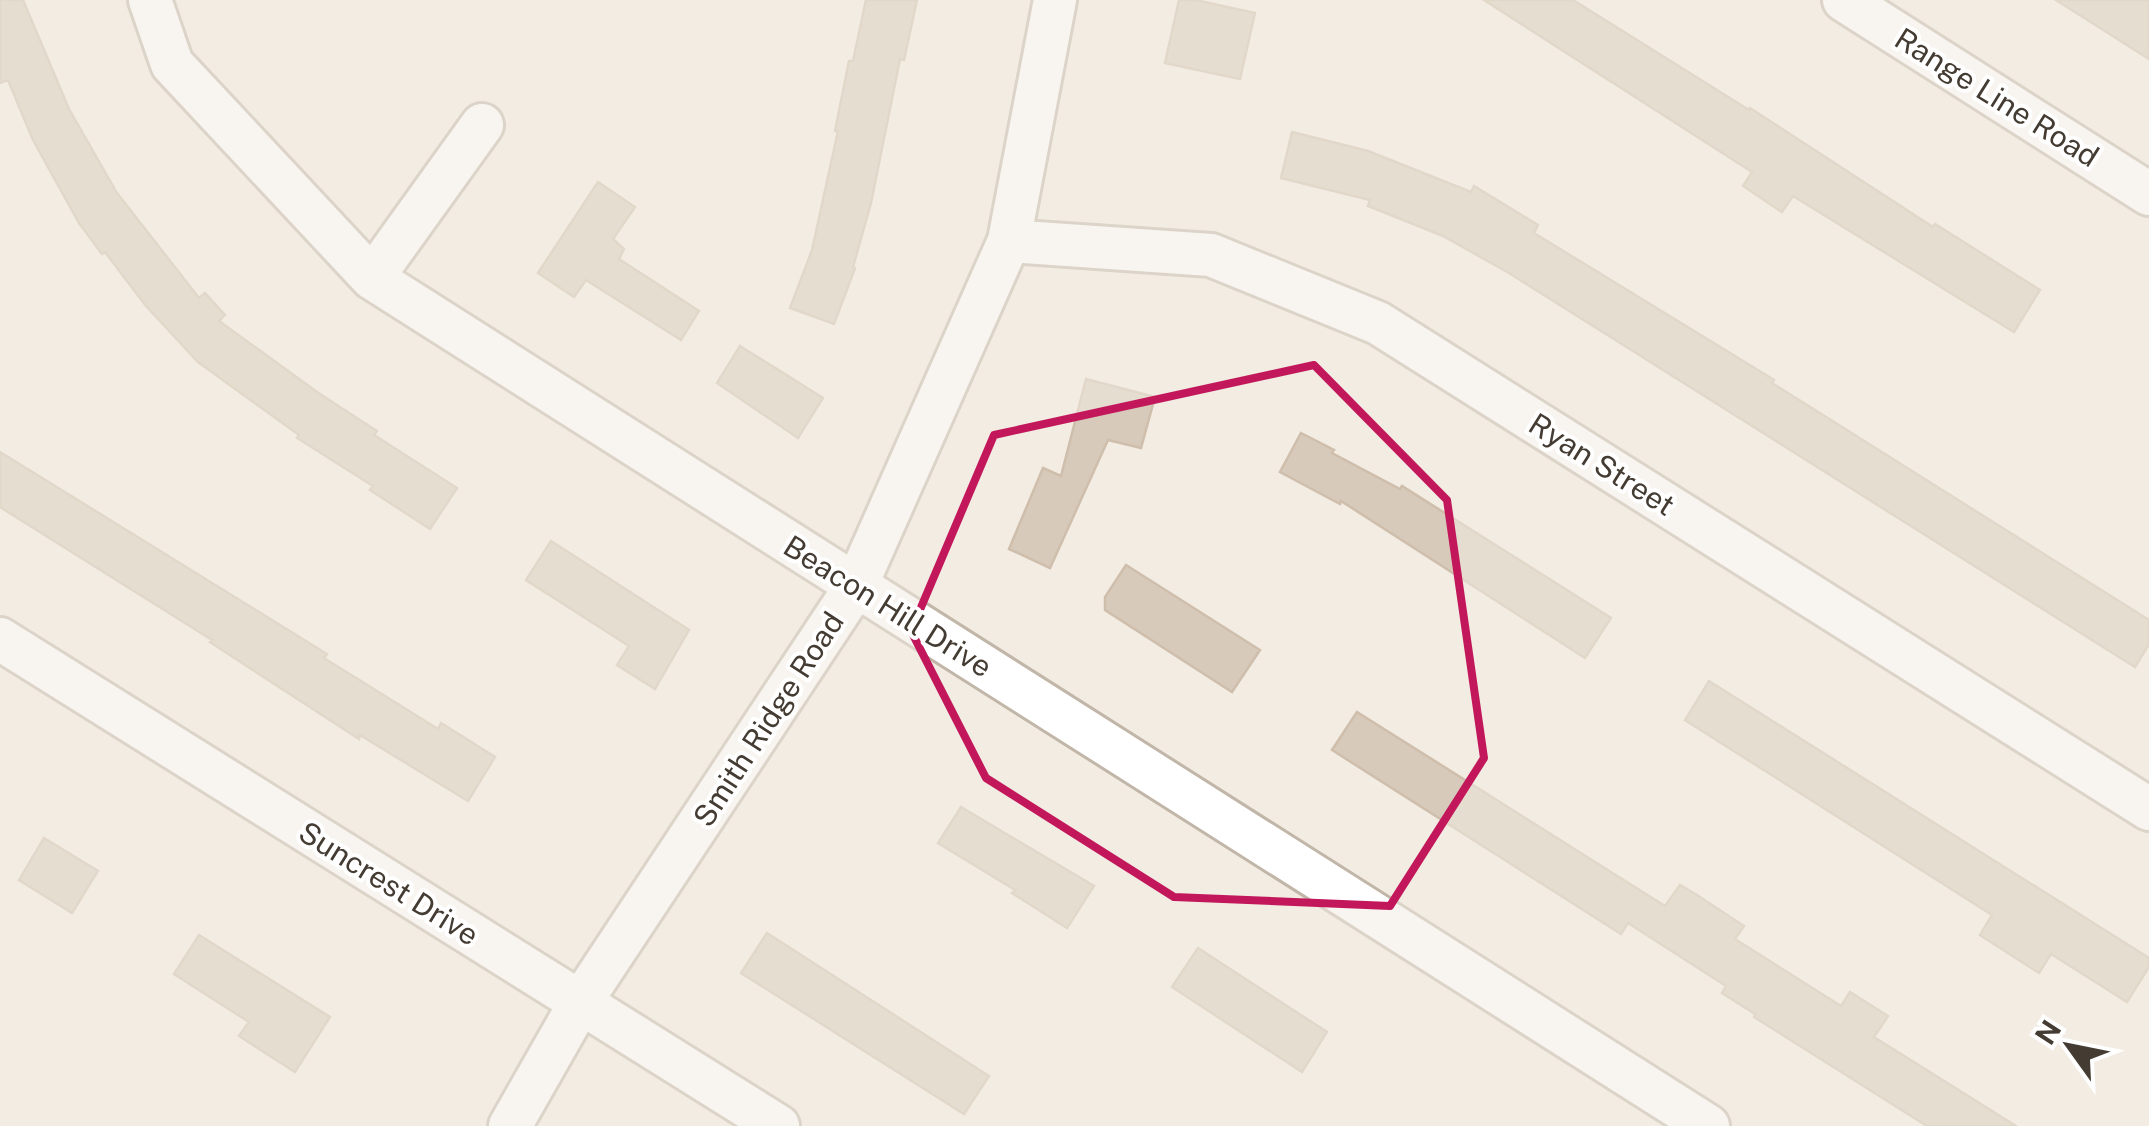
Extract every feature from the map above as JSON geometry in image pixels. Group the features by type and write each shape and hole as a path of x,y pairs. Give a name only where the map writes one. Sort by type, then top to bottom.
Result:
{"street":[{"name":"Beacon Hill Drive","path":"150,0 172,64 372,278 1708,1126"},
{"name":"Smith Ridge Road","path":"510,1126 580,1004 856,586 1009,241 1055,0"},
{"name":"Range Line Road","path":"1844,0 2149,194"},
{"path":"372,278 482,124"},
{"name":"Ryan Street","path":"1009,241 1211,255 1378,323 2149,808"},
{"name":"Suncrest Drive","path":"0,639 778,1126"}],"highlighted area":[{"path":"1314,365 1447,500 1484,758 1390,906 1174,897 986,778 911,631 994,435"}],"building":[{"path":"0,0 23,0 69,109 117,193 199,298 205,293 225,315 219,321 377,431 374,435 457,488 430,529 370,490 373,486 297,438 299,435 198,362 146,306 105,252 102,254 79,223 33,140 8,80 0,83"},
{"path":"866,0 917,0 904,60 900,59 855,268 834,324 790,308 812,250 849,61 853,61"},
{"path":"1179,0 1255,13 1240,79 1165,63"},
{"path":"1484,0 1573,0 2040,290 2014,332 1793,196 1782,212 1743,186 1752,172"},
{"path":"2056,0 2149,0 2149,59"},
{"path":"1292,132 1368,151 1471,192 1474,186 1538,225 1534,233 1774,380 1772,383 2149,620 2149,644 2135,667 1509,273 1443,236 1368,206 1370,200 1281,178"},
{"path":"598,182 635,207 613,239 624,249 619,259 699,311 681,340 586,280 574,297 538,273"},
{"path":"740,346 823,398 798,438 717,383"},
{"path":"1086,379 1155,397 1141,448 1108,440 1050,568 1009,549 1043,468 1061,476"},
{"path":"1301,433 1400,489 1402,486 1611,618 1585,658 1341,501 1340,504 1280,472"},
{"path":"0,452 327,654 324,658 438,729 441,723 495,757 468,801 360,735 359,739 212,640 0,507"},
{"path":"551,541 689,630 655,689 617,665 629,646 526,580"},
{"path":"1126,565 1260,650 1232,692 1105,610 1105,597"},
{"path":"1709,681 2149,958 2149,967 2127,1002 2051,954 2039,973 1980,935 1992,915 1685,720"},
{"path":"1357,712 1665,906 1680,885 1697,895 1744,926 1735,939 1841,1006 1850,992 1888,1016 1874,1037 2016,1126 1927,1126 1754,1017 1722,993 1726,986 1628,923 1621,934 1332,750"},
{"path":"961,807 1094,886 1067,928 1012,893 1015,890 938,843"},
{"path":"44,838 98,871 72,913 19,880"},
{"path":"767,933 989,1076 964,1114 741,973"},
{"path":"199,935 330,1017 295,1072 239,1036 249,1022 174,974"},
{"path":"1198,948 1327,1032 1302,1072 1172,987"}]}
